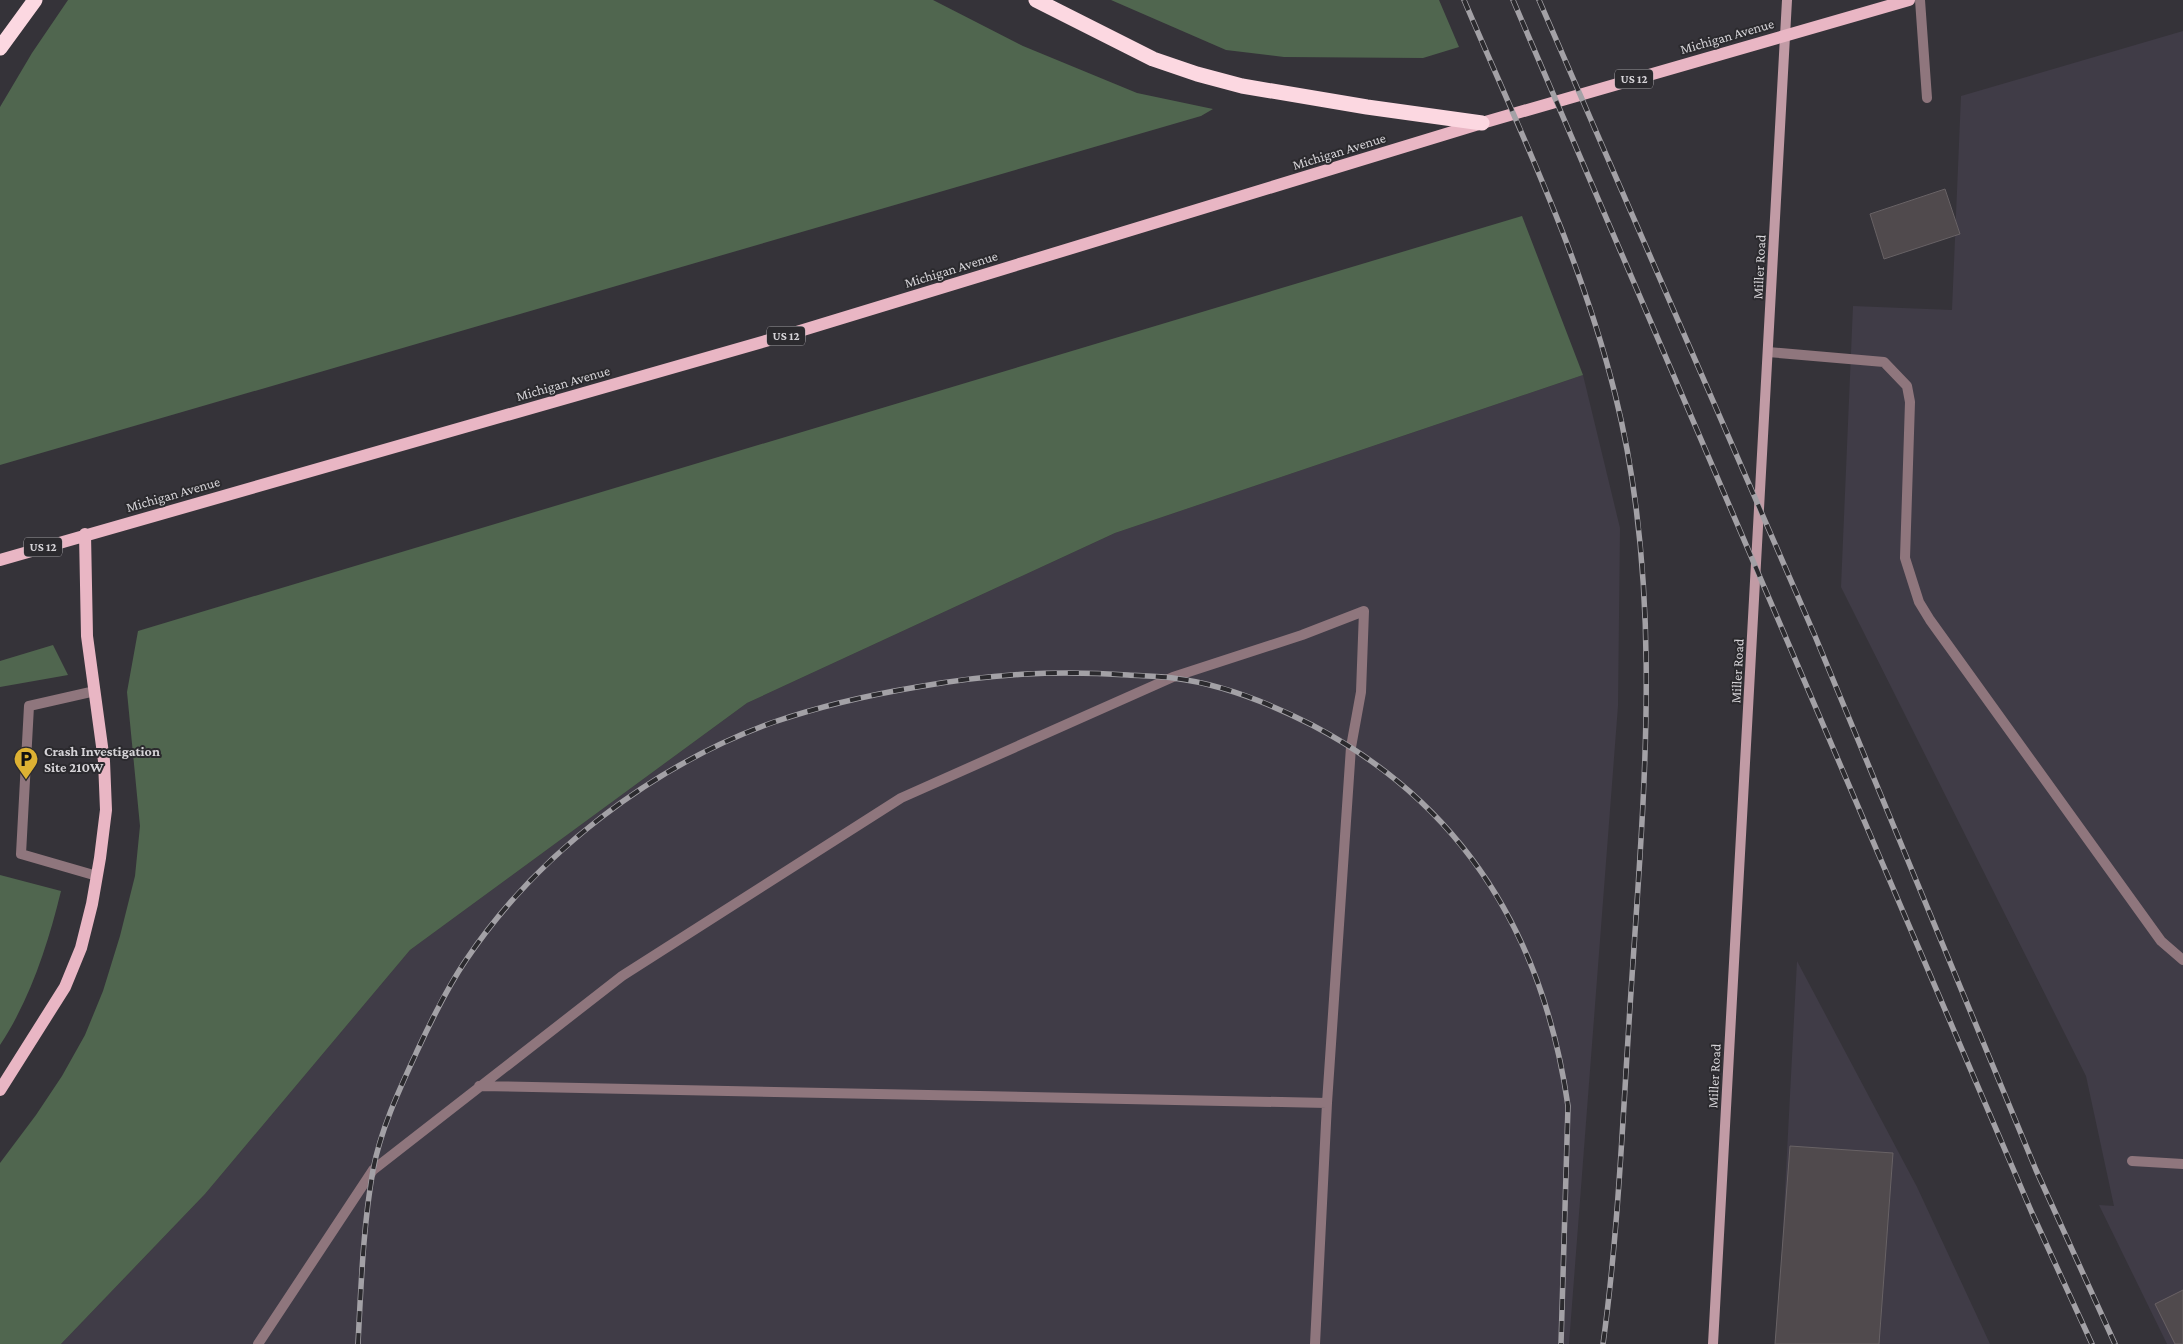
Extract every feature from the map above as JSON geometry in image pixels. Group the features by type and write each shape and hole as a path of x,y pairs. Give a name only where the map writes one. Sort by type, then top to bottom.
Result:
{"highway":[{"path":"0,48 35,0"},
{"path":"1036,0 1154,59 1197,74 1242,86 1347,104 1482,123"}],"main road":[{"name":"Michigan Avenue","path":"0,560 85,534 790,334 1482,123 1784,35 1835,23 1909,0"},
{"path":"0,1090 65,987 81,948 97,876 106,810 104,761 86,636 85,534"}],"street":[{"name":"Miller Road","path":"1712,1344 1787,0"}],"lane":[{"path":"1920,0 1927,98"},
{"path":"1768,352 1884,362 1907,386 1910,402 1904,558 1919,602 2161,941 2183,960"},
{"path":"258,1344 373,1170 622,976 900,798 1172,678 1364,611 1361,692 1351,747 1327,1103 1315,1344"},
{"path":"95,690 28,706 21,854 97,876"},
{"path":"479,1086 1327,1103"},
{"path":"2132,1161 2183,1164"}],"shaded area":[{"path":"2183,31 2183,1344 2167,1344 2099,1205 2114,1206 2086,1076 1841,587 1853,306 1952,310 1961,96"},
{"path":"1583,375 1620,528 1618,706 1569,1344 61,1344 205,1194 410,950 747,703 1115,533"},
{"path":"1797,961 1917,1187 1990,1344 1777,1344"}],"green space":[{"path":"68,0 933,0 1023,46 1137,93 1213,109 1201,116 0,465 0,107 32,53"},
{"path":"1111,0 1439,0 1459,47 1423,58 1284,57 1226,50"},
{"path":"1522,216 1583,375 1115,533 747,703 410,950 205,1194 61,1344 0,1344 0,1163 62,1076 85,1035 103,991 120,936 135,876 140,826 127,692 138,631"},
{"path":"53,645 68,675 0,687 0,661"},
{"path":"0,875 61,891 37,970 21,1009 0,1045"}],"building":[{"path":"1945,189 1960,234 1884,259 1870,214"},
{"path":"1790,1146 1893,1153 1879,1344 1775,1344"},
{"path":"2183,1290 2183,1344 2175,1344 2155,1304"}],"railway":[{"path":"1464,0 1527,145 1585,293 1615,394 1630,468 1640,542 1645,616 1645,767 1620,1168 1613,1257 1603,1344"},
{"path":"1513,0 2032,1213 2092,1344"},
{"path":"1539,0 1815,636 2036,1170 2115,1344"},
{"path":"358,1344 361,1278 370,1191 376,1154 386,1124 418,1049 452,982 495,921 527,884 563,849 601,817 642,788 685,762 729,740 774,722 809,711 899,690 996,676 1048,673 1162,677 1209,685 1262,702 1312,725 1366,757 1413,795 1454,837 1488,883 1517,933 1539,987 1556,1045 1568,1106 1561,1344"}],"place":[{"name":"Crash Investigation Site 210W","path":"26,780"}]}
